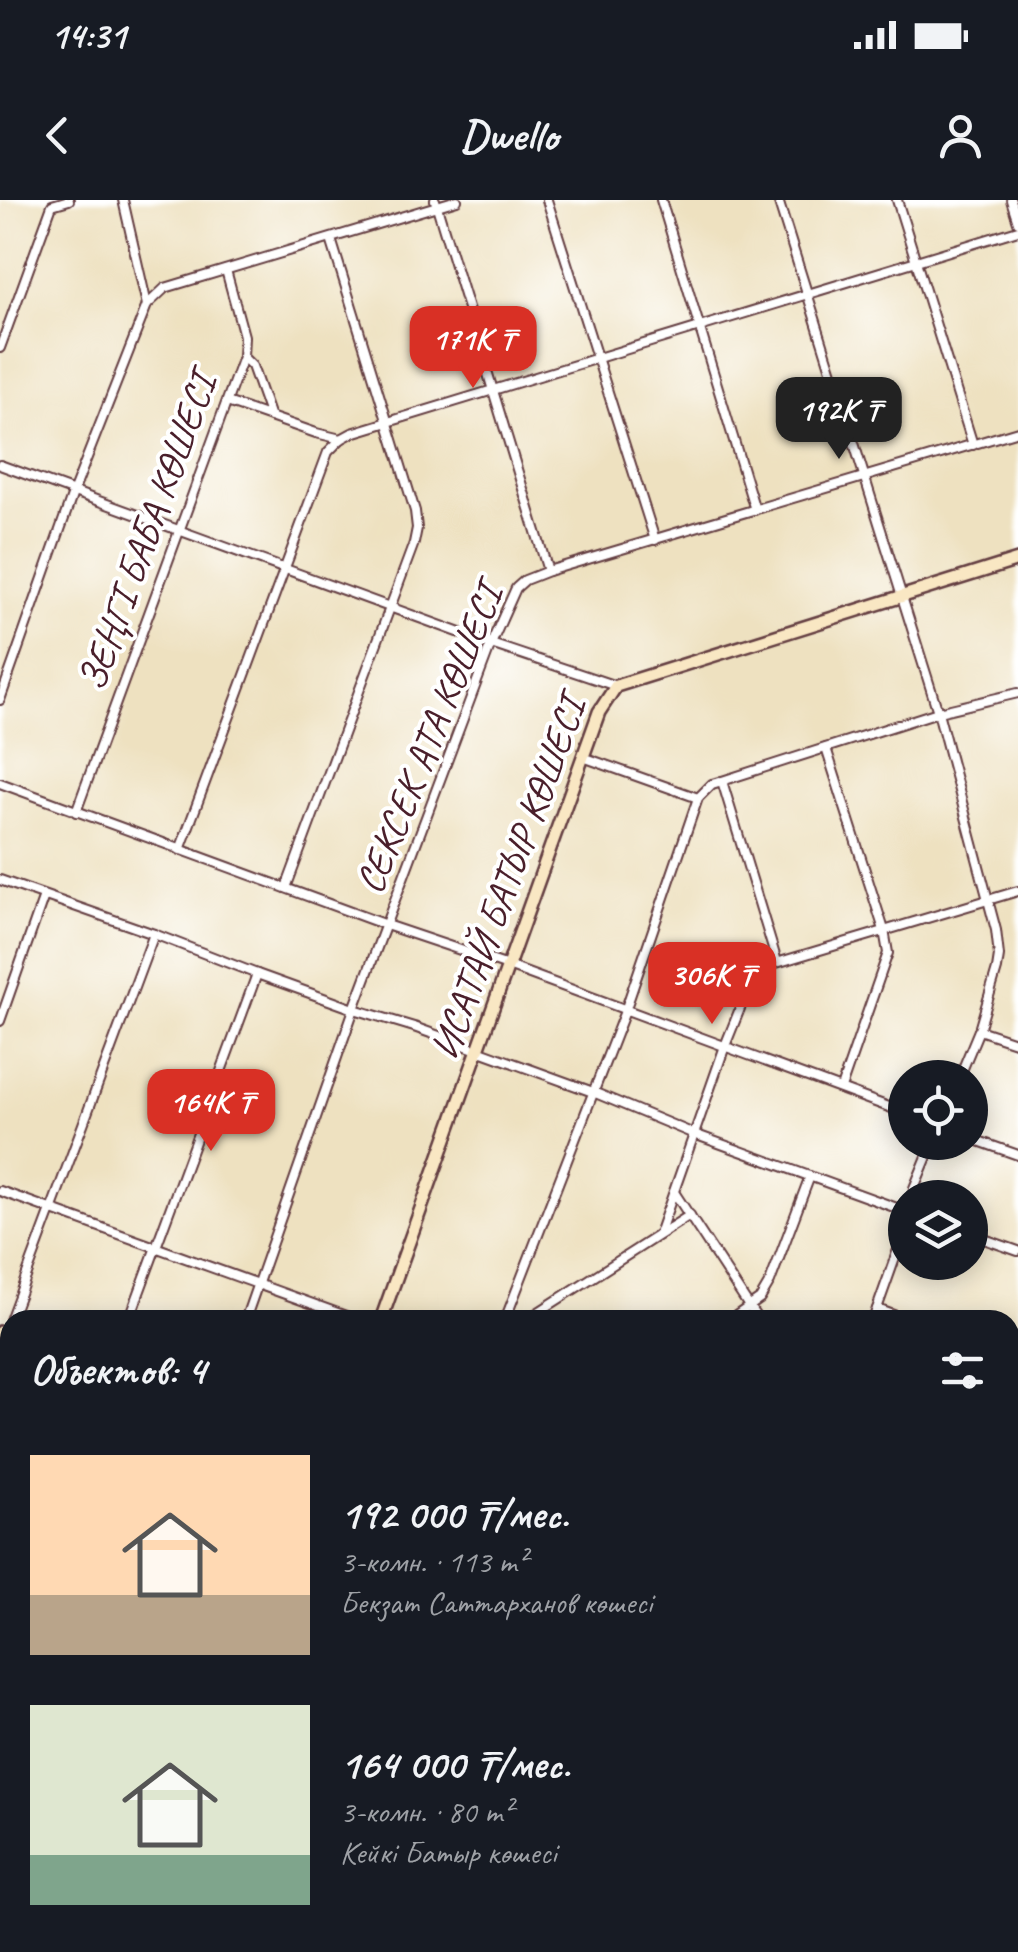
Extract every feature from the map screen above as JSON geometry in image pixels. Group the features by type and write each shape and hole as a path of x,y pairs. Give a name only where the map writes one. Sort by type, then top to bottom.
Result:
{"street":[{"path":"0,348 53,202 70,200"},
{"path":"122,200 147,304"},
{"path":"0,700 73,492 147,304 165,288 436,203 457,200"},
{"path":"547,200 655,540"},
{"path":"661,200 755,510"},
{"path":"778,200 938,712 996,930 998,969 967,1060"},
{"path":"896,200 973,445"},
{"path":"1011,200 1018,222"},
{"path":"436,203 548,572"},
{"path":"180,850 328,452 341,438 492,388 1018,230"},
{"path":"286,888 417,528 331,239"},
{"name":"ЗЕҢГІ БАБА КӨШЕСІ","path":"76,812 243,357 244,336 226,270"},
{"path":"243,357 252,366 270,417"},
{"path":"227,402 341,438"},
{"name":"СЕКСЕК АТА КӨШЕСІ","path":"249,1310 354,1009 516,588 525,580 548,572 1018,432"},
{"path":"0,465 616,686"},
{"name":"ИСАТАЙ БАТЫР КӨШЕСІ","path":"385,1310 599,712 616,686 1018,560"},
{"path":"509,1310 625,1011 698,798 722,780 938,712 1018,694"},
{"path":"826,748 888,953 841,1088"},
{"path":"583,756 698,798"},
{"path":"722,780 777,962"},
{"path":"0,783 888,1106"},
{"path":"0,880 593,1092 694,1134 888,1205"},
{"path":"660,1234 725,1046 749,986 763,967 1018,891"},
{"path":"0,1021 44,896"},
{"path":"14,1310 154,934"},
{"path":"133,1310 256,974"},
{"path":"979,1030 1018,1043"},
{"path":"988,1144 1018,1155"},
{"path":"745,1310 760,1299 770,1282 810,1176"},
{"path":"0,1191 329,1310"},
{"path":"674,1192 752,1310"},
{"path":"543,1310 690,1215"},
{"path":"988,1241 1018,1252"},
{"path":"877,1309 888,1278"}]}
